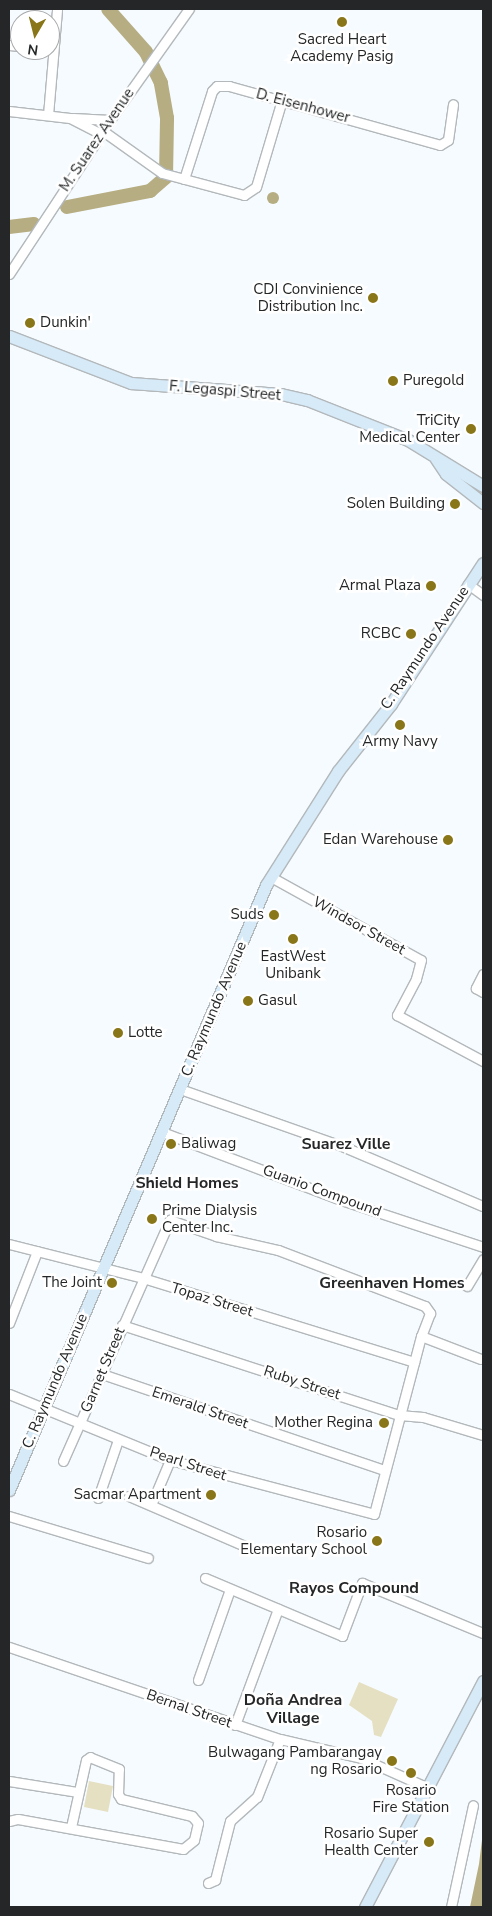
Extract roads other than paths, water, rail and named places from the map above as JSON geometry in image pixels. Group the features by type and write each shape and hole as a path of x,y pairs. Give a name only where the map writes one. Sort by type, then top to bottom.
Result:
{"main road":[{"name":"F. Legaspi Street","path":"9,336 131,383 281,394 307,400 408,440 436,459 452,464 483,486"},
{"name":"F. Legaspi Street","path":"436,459 446,474 483,503"},
{"name":"C. Raymundo Avenue","path":"9,1490 271,877 338,771 390,704 483,563"},
{"path":"365,1907 483,1681"}],"street":[{"name":"M. Suarez Avenue","path":"9,274 110,120 189,9"},
{"path":"48,115 51,60"},
{"name":"D. Eisenhower","path":"184,179 214,88 229,86 440,145 448,140 453,104"},
{"path":"70,118 102,132 162,173 244,195 256,187 282,100"},
{"path":"9,111 70,118 110,120"},
{"path":"468,584 483,595"},
{"name":"Windsor Street","path":"271,877 421,960 416,979 397,1015 483,1061"},
{"path":"483,974 476,988 483,992"},
{"path":"180,1089 342,1146 483,1206"},
{"name":"Guanio Compound","path":"162,1132 341,1200 483,1247"},
{"name":"Garnet Street","path":"63,1461 170,1220 216,1236 278,1250 430,1309 421,1336"},
{"name":"Topaz Street","path":"9,1244 143,1278 414,1362"},
{"path":"9,1323 12,1308 37,1252"},
{"path":"467,1286 483,1259"},
{"name":"Ruby Street","path":"122,1325 399,1415 423,1417 483,1435"},
{"path":"384,1470 421,1336 482,1359"},
{"name":"Emerald Street","path":"102,1374 384,1470"},
{"name":"Pearl Street","path":"9,1394 170,1460 374,1514 384,1470"},
{"path":"98,1498 118,1440"},
{"path":"152,1505 170,1460"},
{"path":"129,1496 247,1547"},
{"path":"9,1516 148,1558"},
{"path":"205,1578 342,1636 362,1583 483,1634"},
{"path":"198,1680 230,1589"},
{"path":"235,1725 278,1609"},
{"name":"Bernal Street","path":"9,1647 235,1725 280,1739 362,1758 426,1787"},
{"path":"208,1883 215,1880 230,1821 257,1796 280,1739"},
{"path":"9,1821 18,1819 183,1849 188,1847 196,1834 198,1823 192,1816 121,1799 118,1794 119,1769 90,1757 86,1760 71,1828"},
{"path":"9,1781 78,1792"},
{"path":"452,1907 473,1805"}],"waterway":[{"path":"67,207 150,191 166,177 167,118 161,83 146,52 108,9"},
{"path":"9,227 34,224"}],"place":[{"name":"Sacred Heart Academy Pasig","path":"342,22"},
{"name":"CDI Convinience Distribution Inc.","path":"373,298"},
{"name":"Dunkin'","path":"30,323"},
{"name":"Puregold","path":"393,381"},
{"name":"TriCity Medical Center","path":"471,429"},
{"name":"Solen Building","path":"455,504"},
{"name":"Armal Plaza","path":"431,586"},
{"name":"RCBC","path":"411,634"},
{"name":"Army Navy","path":"400,725"},
{"name":"Edan Warehouse","path":"448,840"},
{"name":"Suds","path":"274,915"},
{"name":"EastWest Unibank","path":"293,939"},
{"name":"Gasul","path":"248,1001"},
{"name":"Lotte","path":"118,1033"},
{"name":"Baliwag","path":"171,1144"},
{"name":"Prime Dialysis Center Inc.","path":"152,1219"},
{"name":"The Joint","path":"112,1283"},
{"name":"Mother Regina","path":"384,1423"},
{"name":"Sacmar Apartment","path":"211,1495"},
{"name":"Rosario Elementary School","path":"377,1541"},
{"name":"Bulwagang Pambarangay ng Rosario","path":"392,1761"},
{"name":"Rosario Fire Station","path":"411,1773"},
{"name":"Rosario Super Health Center","path":"429,1842"}],"district":[{"name":"Suarez Ville","path":"346,1144"},
{"name":"Shield Homes","path":"187,1183"},
{"name":"Greenhaven Homes","path":"392,1283"},
{"name":"Rayos Compound","path":"354,1588"},
{"name":"Doña Andrea Village","path":"293,1709"}]}
